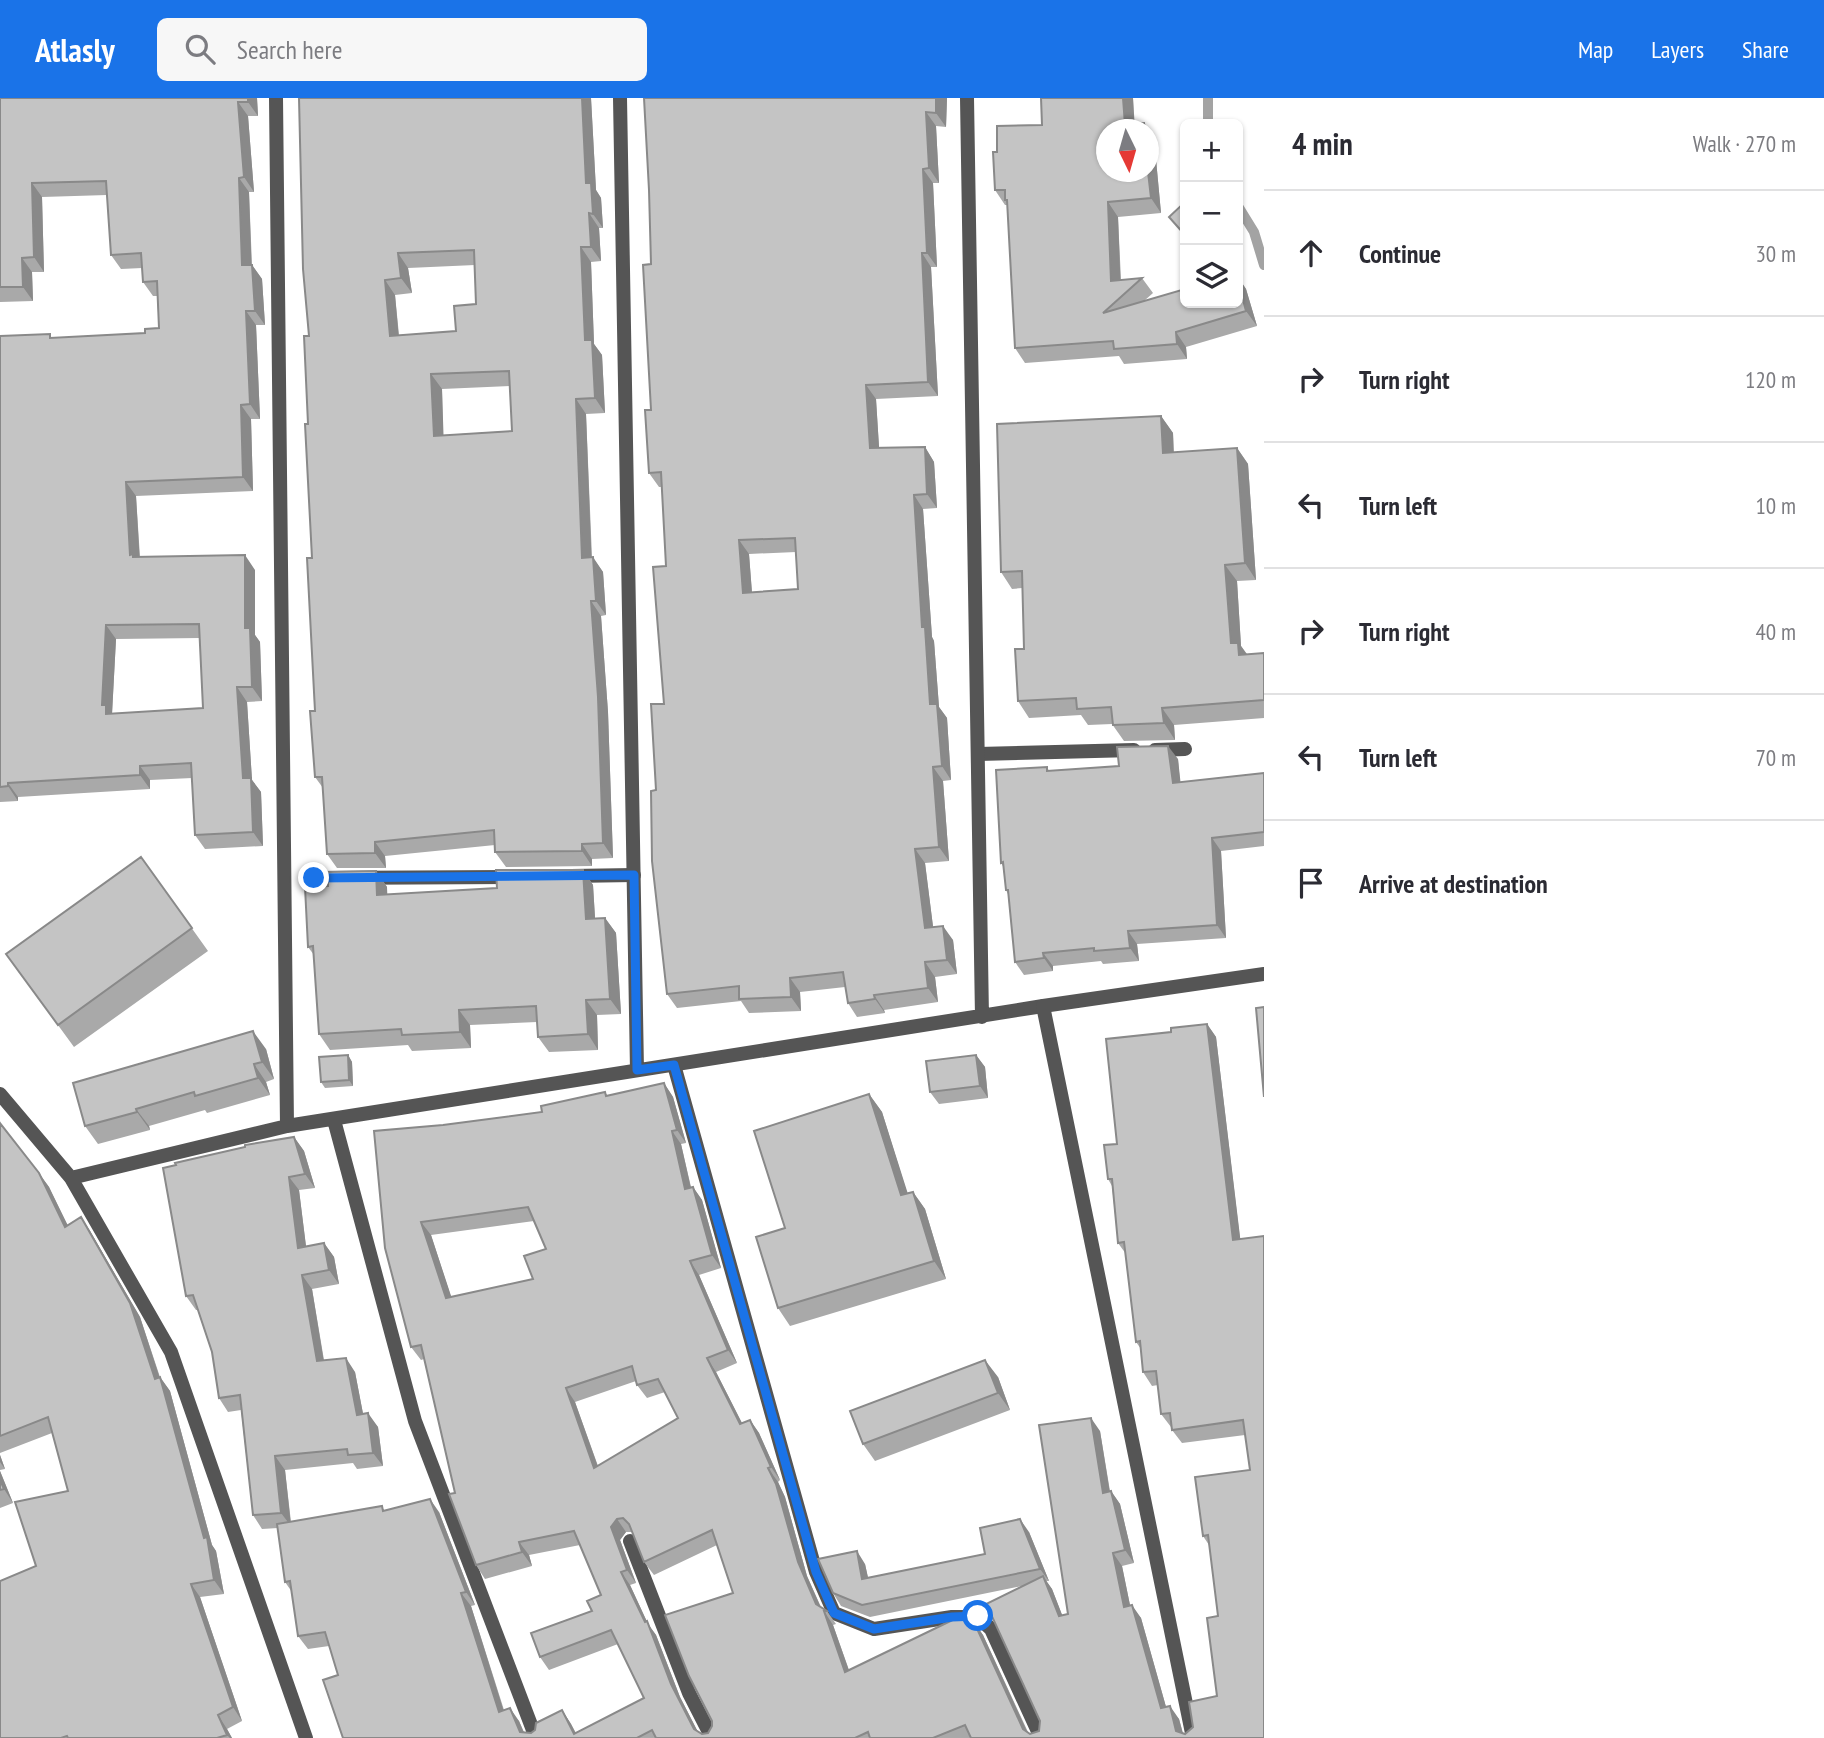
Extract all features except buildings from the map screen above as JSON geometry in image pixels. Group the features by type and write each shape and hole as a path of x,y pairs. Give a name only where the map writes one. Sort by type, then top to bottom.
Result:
{"street":[{"path":"276,98 287,1126"},
{"path":"620,98 637,1070"},
{"path":"967,98 982,1017"},
{"path":"978,754 1185,749"},
{"path":"314,878 634,875"},
{"path":"71,1178 287,1126 1043,1006 1264,974"},
{"path":"1043,1006 1193,1738"},
{"path":"674,1065 816,1572 834,1613 874,1629 952,1617 978,1616 991,1629 1041,1738"},
{"path":"0,1094 71,1178 171,1352 306,1738"},
{"path":"334,1120 415,1421 536,1738"},
{"path":"630,1541 689,1693 712,1738"}],"waterway":[{"path":"1208,98 1208,119"},
{"path":"1243,214 1254,232 1264,265"}],"route":[{"path":"314,878 634,875 637,1070 674,1065 816,1572 834,1613 874,1629 952,1617 978,1616"}]}
